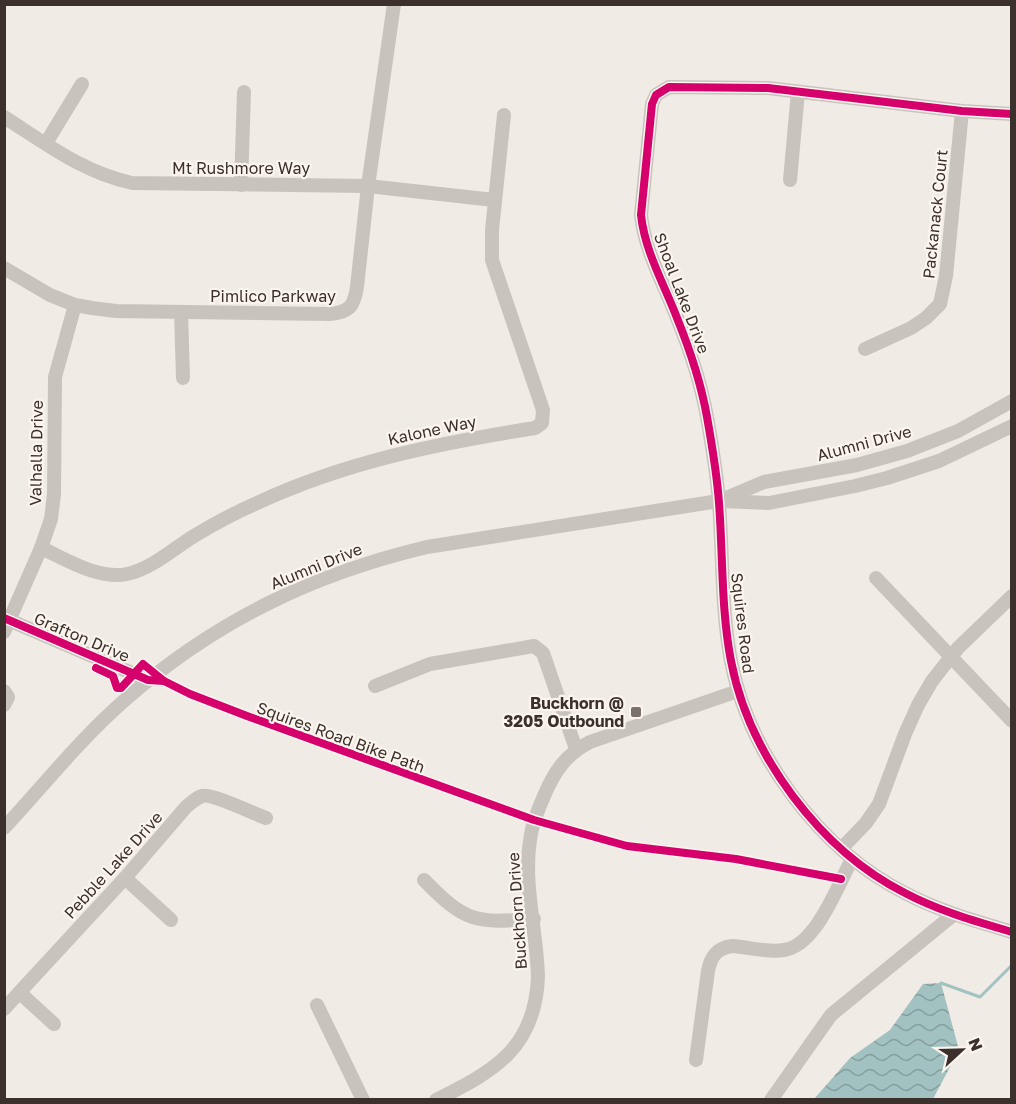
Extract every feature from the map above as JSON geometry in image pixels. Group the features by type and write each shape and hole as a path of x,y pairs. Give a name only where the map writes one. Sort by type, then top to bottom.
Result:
{"street":[{"name":"Pimlico Parkway","path":"4,268 50,295 75,305 116,311 330,314 346,311 356,297 368,186 394,4"},
{"path":"46,143 82,84"},
{"name":"Shoal Lake Drive","path":"719,501 707,418 696,368 643,234 642,197 652,104 656,94 676,86 768,88 962,111 1011,114"},
{"path":"241,185 244,92"},
{"path":"790,180 798,92"},
{"name":"Packanack Court","path":"865,350 911,328 926,318 940,304 946,276 962,111"},
{"name":"Kalone Way","path":"41,548 100,573 126,574 152,563 231,515 322,477 414,449 539,426 544,420 543,410 492,260 494,200 504,115"},
{"name":"Mt Rushmore Way","path":"4,117 74,161 121,180 145,184 368,186 494,200"},
{"name":"Valhalla Drive","path":"6,623 41,548 52,508 55,377 75,305"},
{"path":"181,312 183,378"},
{"name":"Alumni Drive","path":"719,501 764,482 857,465 907,451 958,431 1011,401"},
{"name":"Alumni Drive","path":"4,828 124,700 174,659 274,600 322,578 380,558 428,547 719,501 769,503 886,478 954,454 1011,426"},
{"name":"Squires Road","path":"719,501 726,628 738,691 770,761 784,783 812,819 847,854 904,893 953,915 1011,932"},
{"path":"876,578 1011,721"},
{"path":"696,1060 710,960 715,953 732,946 787,950 805,941 816,928 847,854 879,804 904,734 932,681 950,657 1011,596"},
{"name":"Grafton Drive","path":"6,623 148,680"},
{"path":"375,686 430,664 534,646 543,653 576,749"},
{"path":"4,691 8,697 4,705"},
{"name":"Buckhorn Drive","path":"436,1100 493,1069 510,1052 525,1031 531,1017 538,991 538,962 528,856 534,820 550,779 576,749 603,736 738,691"},
{"name":"Pebble Lake Drive","path":"4,1009 125,878 186,807 201,796 214,796 266,818"},
{"path":"125,878 171,920"},
{"path":"424,880 446,902 474,919 495,922 534,919"},
{"path":"771,1100 831,1015 953,915"},
{"path":"20,993 54,1024"},
{"path":"317,1005 363,1100"}],"water":[{"path":"941,983 959,1050 933,1099 814,1099 850,1058 890,1030 923,984"}],"waterway":[{"path":"941,983 980,997 1012,965"}],"cycle path":[{"path":"1012,114 962,111 768,88 669,87 656,95 652,104 641,215 646,242 686,342 705,404 718,492 728,641 740,696 754,731 793,796 844,852 874,875 905,893 957,915 1012,932"},
{"name":"Squires Road Bike Path","path":"4,618 148,680 164,681 190,694 247,716 534,820 627,846 736,859 841,879"},
{"path":"96,668 113,676 117,688 121,688 143,664 164,681"}],"place":[{"name":"Buckhorn @ 3205 Outbound","path":"636,712"}]}
